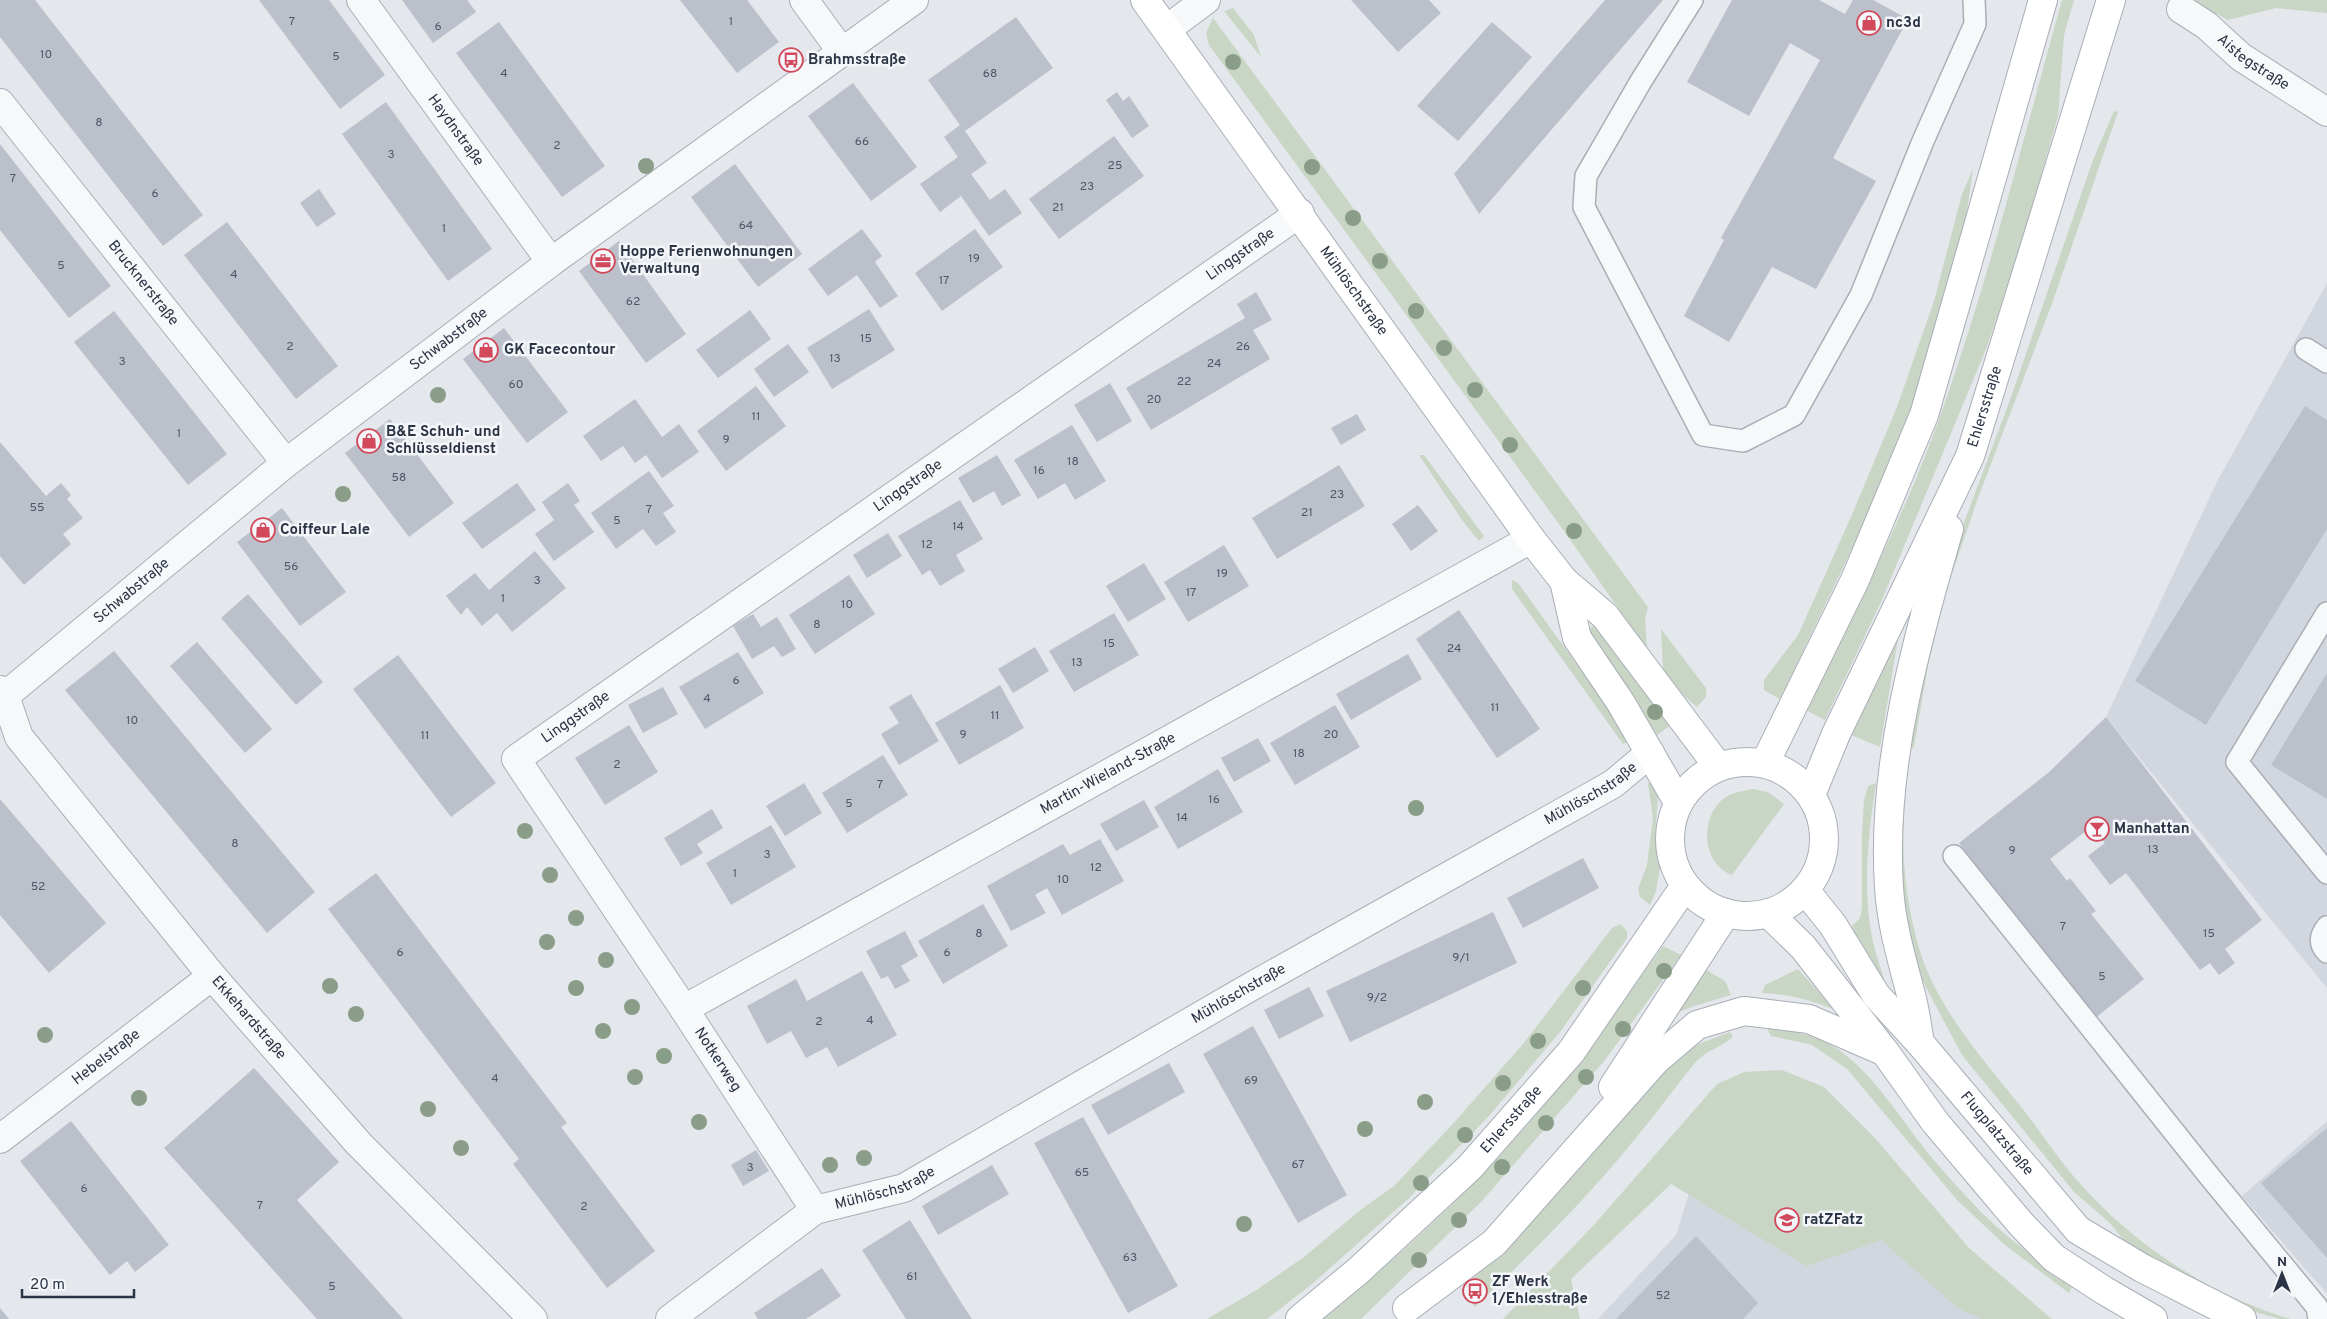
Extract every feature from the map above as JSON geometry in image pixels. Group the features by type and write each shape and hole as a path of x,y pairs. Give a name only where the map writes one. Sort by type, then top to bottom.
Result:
{"street":[{"name":"Haydnstraße","path":"361,0 551,262"},
{"path":"804,0 842,52"},
{"name":"Schwabstraße","path":"2,695 286,463 551,262 914,0"},
{"name":"Mühlöschstraße","path":"1145,0 1300,213 1531,539 1564,581 1605,616 1717,765"},
{"path":"1167,29 1206,0"},
{"path":"1765,763 1855,580 1924,415 2042,0"},
{"name":"Aistegstraße","path":"2181,9 2206,25 2240,56 2327,112"},
{"name":"Ehlersstraße","path":"1811,795 1836,734 1970,456 2108,10"},
{"name":"Brucknerstraße","path":"0,103 286,463"},
{"name":"Linggstraße","path":"516,759 1300,213"},
{"path":"1920,1043 1911,992 1895,940 1889,888 1888,840 1892,770 1922,623 1970,456"},
{"name":"Martin-Wieland-Straße","path":"684,1009 1531,539"},
{"name":"Mühlöschstraße","path":"1564,581 1578,638 1621,703 1678,802"},
{"name":"Ekkehardstraße","path":"2,695 19,737 212,976 359,1144 533,1319"},
{"name":"Mühlöschstraße","path":"815,1210 904,1188 1245,990 1613,784 1650,753"},
{"name":"Notkerweg","path":"516,759 684,1009 815,1210"},
{"path":"1740,761 1765,763 1802,784 1811,795 1820,813 1824,846 1816,873 1805,890 1788,904 1768,913 1754,918 1739,918 1707,904 1685,886 1675,868 1669,833 1678,802 1697,778 1717,765 1740,761"},
{"name":"Ehlersstraße","path":"1300,1319 1358,1271 1470,1167 1571,1052 1685,886"},
{"name":"Flugplatzstraße","path":"1805,890 1833,925 1876,995 1920,1043 2078,1230 2142,1268 2242,1319"},
{"path":"1401,1313 1567,1142 1618,1081 1726,913"},
{"path":"1768,913 1803,947 1885,1052 1935,1122 2021,1224 2054,1258 2153,1319"},
{"name":"Hebelstraße","path":"0,1139 212,976"},
{"path":"1401,1313 1494,1243 1656,1060 1697,1025 1744,1011 1809,1019 1885,1052"},
{"path":"670,1319 815,1210"}],"lane":[{"path":"1692,0 1641,81 1586,176 1584,207 1703,435 1743,441 1794,415 1861,295 1923,141 1975,24 1974,0"},
{"path":"2306,349 2327,362"},
{"path":"2327,613 2237,762 2327,873"},
{"path":"1954,856 2317,1307 2319,1319"},
{"path":"2327,927 2321,935 2322,947 2327,952"}],"shaded area":[{"path":"2327,283 2327,988 2106,717 2217,482"},
{"name":"ratZFatz","path":"1736,1109 2011,1319 1598,1319 1676,1235 1697,1168"},
{"path":"2327,1121 2327,1294 2242,1196"}],"green space":[{"path":"2062,0 2074,0 2064,35 2058,116 2020,251 1986,349 1881,602 1825,720 1804,709 1880,559 1930,444 1977,305"},
{"path":"2190,0 2327,0 2327,13 2276,8 2228,20"},
{"path":"1233,8 1254,35 1261,57 1224,11"},
{"path":"1213,18 1648,607 1645,619 1647,649 1559,524 1209,45 1206,33"},
{"path":"2114,111 2118,112 2053,301 1978,498 1945,594 1928,666 1914,747 1907,752 1912,722 1959,536 2010,400 2093,160"},
{"path":"1973,169 1964,231 1936,340 1903,429 1862,528 1780,699 1764,690 1764,680 1798,635 1851,517 1897,407 1934,301 1962,194"},
{"path":"1419,455 1424,455 1484,536 1479,541 1462,520"},
{"path":"1512,580 1518,583 1631,740 1623,744 1512,589"},
{"path":"1599,624 1671,725 1657,735 1590,631 1591,627"},
{"path":"1661,629 1706,688 1706,697 1697,707 1683,695 1663,669"},
{"path":"1894,639 1898,639 1880,747 1849,734"},
{"path":"1655,780 1658,797 1655,836 1660,868 1656,891 1650,905 1640,897 1638,889 1647,865 1653,818 1648,783"},
{"path":"1876,783 1867,862 1867,883 1873,942 1884,979 1880,977 1849,929 1860,918 1862,908 1864,800 1868,786"},
{"path":"1753,789 1768,792 1784,804 1732,875 1714,861 1709,851 1707,840 1710,817 1716,807 1726,797 1734,793"},
{"path":"1901,790 1906,792 1903,831 1907,890 1919,948 1926,969 1936,989 1972,1045 2075,1178 2121,1224 2146,1245 2201,1281 2230,1296 2290,1319 2280,1319 2238,1307 2129,1247 2110,1223 2075,1193 1962,1055 1921,978 1900,899"},
{"path":"1620,924 1627,931 1627,938 1560,1032 1489,1116 1409,1198 1312,1284 1267,1319 1207,1319 1258,1289 1304,1257 1363,1208 1394,1186 1451,1126 1523,1044 1612,928"},
{"path":"1663,946 1681,955 1605,1060 1481,1202 1361,1319 1323,1319 1432,1223 1509,1145 1567,1076"},
{"path":"1703,968 1725,981 1731,995 1674,1014"},
{"path":"1798,969 1835,1010 1799,998 1762,993 1765,985"},
{"path":"1767,1028 1800,1033 1819,1039 1836,1048 1852,1061 1882,1092 1933,1159 1981,1212 2014,1241 2073,1285 2069,1293 2005,1245 1958,1201 1847,1069 1812,1045 1771,1036"},
{"path":"1730,1032 1733,1036 1729,1040 1698,1059 1638,1135 1575,1208 1475,1307 1461,1291 1520,1232 1619,1117 1685,1049"},
{"path":"1782,1070 1824,1087 1874,1137 1969,1248 2052,1319 1982,1319 1959,1309 1881,1240 1807,1266 1671,1184 1571,1279 1580,1319 1503,1319 1592,1227 1717,1084 1744,1072"}],"building":[{"path":"0,0 35,0 203,215 163,246 0,37"},
{"path":"259,0 329,0 385,75 340,109"},
{"path":"402,0 467,0 476,12 433,43"},
{"path":"680,0 747,0 779,42 737,73"},
{"path":"1351,0 1429,0 1441,13 1398,52"},
{"path":"1605,0 1663,0 1479,214 1454,174"},
{"path":"1732,0 1819,0 1845,14 1853,0 1873,0 1908,19 1833,158 1876,181 1816,289 1772,267 1729,342 1684,316 1724,240 1721,238 1820,60 1790,43 1749,116 1687,82"},
{"path":"1016,17 1053,68 965,131 987,163 971,174 990,200 1005,189 1022,213 989,236 961,196 940,212 920,184 958,157 944,137 960,125 928,80"},
{"path":"499,22 605,166 562,197 456,53"},
{"path":"1492,22 1532,57 1458,141 1417,106"},
{"path":"853,83 917,167 871,201 808,116"},
{"path":"1117,92 1123,101 1129,96 1149,126 1132,138 1106,100"},
{"path":"386,102 492,249 448,281 342,134"},
{"path":"1114,136 1144,176 1059,239 1029,199"},
{"path":"0,144 111,286 69,318 0,230"},
{"path":"735,164 802,254 758,287 691,197"},
{"path":"319,189 336,214 317,227 300,203"},
{"path":"227,222 338,366 296,399 184,255"},
{"path":"862,229 882,256 875,262 898,296 880,308 857,275 828,296 808,269"},
{"path":"975,229 1003,267 942,311 915,273"},
{"path":"619,241 686,334 646,363 579,271"},
{"path":"1256,292 1272,320 1253,330 1270,359 1151,430 1126,388 1245,318 1237,304"},
{"path":"869,309 895,350 832,389 807,348"},
{"path":"750,310 771,339 718,378 696,350"},
{"path":"114,311 227,454 188,485 74,342"},
{"path":"504,328 568,412 527,443 463,359"},
{"path":"788,344 809,372 774,397 754,369"},
{"path":"1110,383 1132,421 1097,442 1074,405"},
{"path":"756,386 786,426 726,471 697,431"},
{"path":"635,399 662,437 679,424 699,452 662,478 646,455 635,463 623,446 601,461 583,436"},
{"path":"2305,406 2327,420 2327,529 2206,725 2135,681"},
{"path":"1357,414 1366,430 1341,445 1331,428"},
{"path":"390,419 454,503 409,537 345,453"},
{"path":"1072,425 1106,481 1075,500 1065,483 1038,499 1014,460"},
{"path":"0,442 46,496 61,483 71,495 67,499 83,518 63,534 71,544 24,585 0,556"},
{"path":"997,455 1021,495 1002,506 994,491 973,503 958,478"},
{"path":"1339,465 1365,506 1277,559 1252,518"},
{"path":"649,471 674,506 663,513 676,532 656,546 643,529 616,549 591,513"},
{"path":"517,483 536,510 482,549 462,523"},
{"path":"568,483 580,501 574,505 594,532 554,561 535,534 554,520 542,502"},
{"path":"960,500 983,539 956,555 965,571 940,586 930,570 922,575 898,536"},
{"path":"1418,505 1438,531 1411,551 1392,524"},
{"path":"282,508 346,592 300,626 237,542"},
{"path":"888,533 902,556 867,578 853,555"},
{"path":"1224,545 1249,586 1188,622 1164,582"},
{"path":"535,551 566,588 512,632 497,613 482,626 467,607 461,615 446,596 475,573 489,590"},
{"path":"1144,563 1166,599 1128,622 1106,586"},
{"path":"849,575 875,614 815,654 789,615"},
{"path":"248,594 323,682 296,705 221,618"},
{"path":"1459,610 1540,729 1497,758 1416,639"},
{"path":"1114,613 1139,655 1074,692 1049,651"},
{"path":"753,614 761,627 777,617 796,649 782,657 774,646 752,659 733,626"},
{"path":"197,642 272,729 245,753 170,666"},
{"path":"1035,647 1049,671 1013,693 998,669"},
{"path":"114,651 315,892 267,933 65,690"},
{"path":"738,652 764,693 705,729 679,687"},
{"path":"1408,654 1422,679 1351,720 1336,694"},
{"path":"398,655 496,783 451,817 353,689"},
{"path":"2327,673 2327,799 2271,765"},
{"path":"1000,685 1024,728 959,765 935,723"},
{"path":"663,687 678,714 643,733 628,705"},
{"path":"911,694 939,741 899,765 881,734 899,723 889,707"},
{"path":"1335,705 1360,747 1295,785 1270,743"},
{"path":"2106,717 2262,920 2225,949 2235,963 2219,975 2210,963 2200,970 2126,873 2110,885 2088,856 2105,843 2090,828 2050,859 2067,881 2070,878 2096,911 2091,914 2144,979 2094,1019 1959,843 2048,773"},
{"path":"629,725 658,772 605,805 575,758"},
{"path":"1258,738 1271,761 1234,782 1221,758"},
{"path":"883,755 908,795 847,833 822,793"},
{"path":"1218,769 1243,812 1178,849 1154,807"},
{"path":"804,783 822,813 785,836 766,806"},
{"path":"0,799 106,923 49,973 0,915"},
{"path":"1144,800 1159,827 1116,851 1100,824"},
{"path":"712,809 723,828 697,844 703,853 681,866 664,838"},
{"path":"771,825 796,867 731,905 706,863"},
{"path":"1100,839 1124,881 1062,915 1047,888 1035,895 1046,913 1011,931 987,886 1063,844 1070,855"},
{"path":"1583,858 1599,888 1523,928 1507,898"},
{"path":"376,873 567,1123 561,1127 655,1251 607,1288 513,1164 519,1159 328,909"},
{"path":"983,904 1008,946 943,984 918,941"},
{"path":"1493,912 1517,963 1350,1042 1326,991"},
{"path":"905,931 918,956 901,966 910,981 895,989 888,976 881,979 866,951"},
{"path":"862,971 897,1035 838,1067 827,1047 806,1058 791,1031 767,1044 747,1006 796,979 807,1001"},
{"path":"1309,987 1324,1016 1279,1039 1264,1010"},
{"path":"1253,1026 1347,1195 1298,1223 1203,1054"},
{"path":"1169,1063 1185,1092 1108,1135 1091,1105"},
{"path":"254,1068 339,1162 297,1200 403,1319 317,1319 164,1148"},
{"path":"1083,1117 1178,1286 1128,1313 1034,1143"},
{"path":"71,1121 169,1245 135,1272 127,1261 110,1275 20,1161"},
{"path":"2327,1128 2327,1258 2261,1183"},
{"path":"756,1150 769,1171 743,1186 731,1165"},
{"path":"992,1165 1009,1194 938,1235 922,1206"},
{"path":"910,1220 972,1319 906,1319 862,1250"},
{"path":"1696,1236 1758,1303 1743,1319 1616,1319"},
{"path":"822,1268 841,1296 806,1319 758,1319 754,1313"},
{"path":"0,1308 9,1319 0,1319"}],"place":[{"name":"nc3d","path":"1869,23"},
{"name":"Brahmsstraße","path":"791,60"},
{"name":"Hoppe Ferienwohnungen Verwaltung","path":"603,261"},
{"name":"GK Facecontour","path":"486,350"},
{"name":"B&E Schuh- und Schlüsseldienst","path":"369,441"},
{"name":"Coiffeur Lale","path":"263,530"},
{"name":"Manhattan","path":"2097,829"},
{"name":"ratZFatz","path":"1787,1220"},
{"name":"ZF Werk 1/Ehlesstraße","path":"1475,1291"}]}
